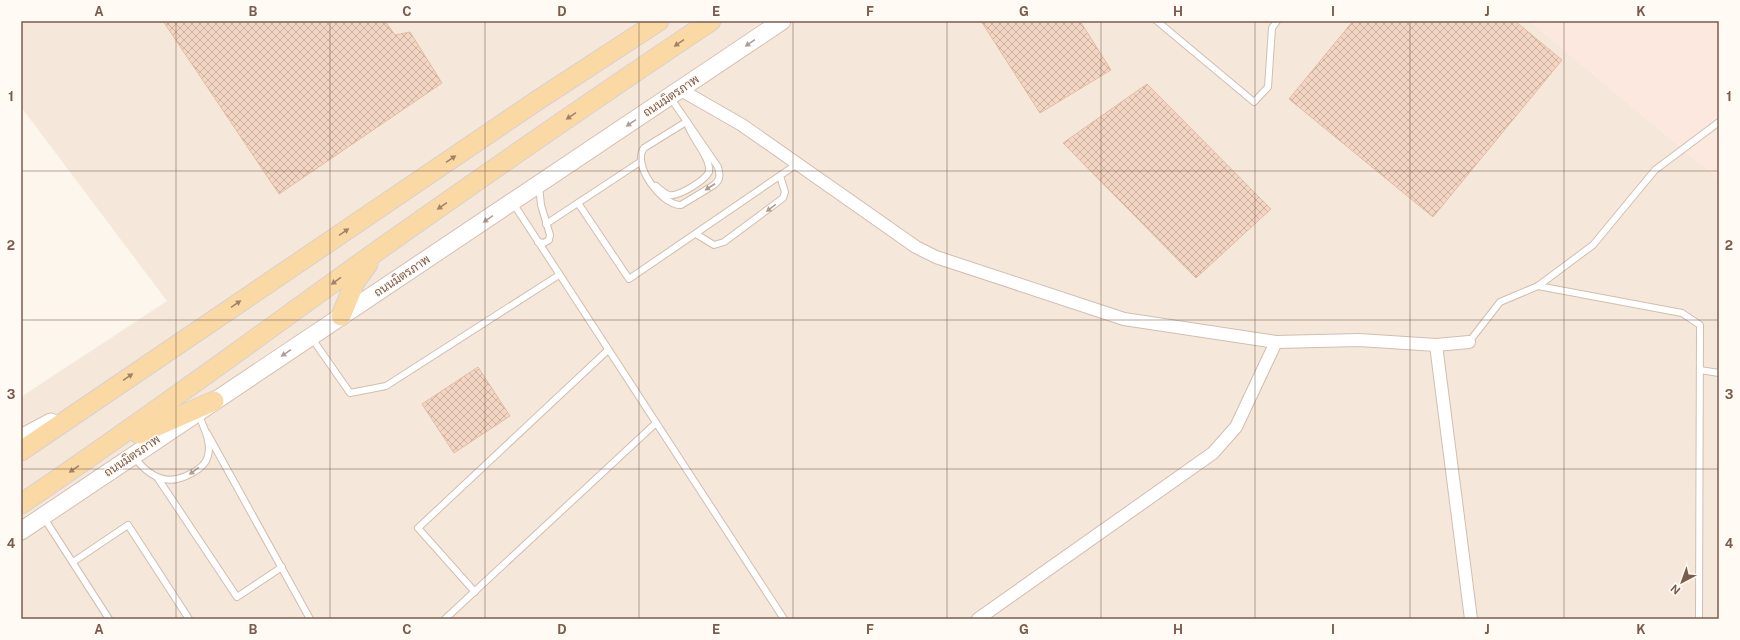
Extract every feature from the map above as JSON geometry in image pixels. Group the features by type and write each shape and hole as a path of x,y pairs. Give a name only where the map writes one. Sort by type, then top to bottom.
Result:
{"main road":[{"path":"21,451 538,100 659,21"},
{"name":"ถนนมิตรภาพ","path":"21,504 102,450 532,142 711,21"},
{"name":"ถนนมิตรภาพ","path":"21,531 782,21"},
{"path":"341,316 355,282 380,250"},
{"path":"21,438 96,399"},
{"path":"102,450 214,401"}],"street":[{"path":"676,93 742,125 916,247 936,257 1124,319 1276,342 1359,340 1436,345 1469,342"},
{"path":"978,619 1213,453 1236,427 1276,342"},
{"path":"1436,345 1471,619"}],"lane":[{"path":"1158,21 1254,102 1268,87 1272,28 1277,21"},
{"path":"653,184 667,194 678,195 707,175 709,172 709,163 690,133 676,93"},
{"path":"686,122 694,130 718,167 720,175 718,181 681,205 676,205 660,196 640,162 640,156 644,148 686,122"},
{"path":"1469,342 1500,302 1538,286 1593,245 1655,170 1719,122"},
{"path":"546,224 640,162"},
{"path":"578,203 630,279 797,164"},
{"path":"696,234 714,245 724,242 783,198 786,192 780,176"},
{"path":"538,242 544,243 549,240 541,205 539,184"},
{"path":"512,202 784,619"},
{"path":"311,337 350,393 386,386 559,275"},
{"path":"1538,286 1682,313 1700,325 1699,619"},
{"path":"474,592 418,528 608,350"},
{"path":"1700,370 1719,373"},
{"path":"197,412 207,433 310,619"},
{"path":"445,619 656,423"},
{"path":"133,455 143,468 157,477 170,482 194,473 206,461 207,433"},
{"path":"157,477 237,597 282,567"},
{"path":"43,516 109,619"},
{"path":"73,562 128,525 189,619"}],"shaded area":[{"path":"21,21 1719,21 1719,619 21,619 21,397 167,301 21,107"},
{"path":"1529,21 1719,21 1719,180 1616,94"}],"building":[{"path":"163,21 385,21 395,35 410,32 442,83 279,194"},
{"path":"981,21 1080,21 1111,70 1040,113"},
{"path":"1353,21 1515,21 1562,60 1433,217 1289,99"},
{"path":"1147,84 1271,209 1196,278 1063,143"},
{"path":"478,367 510,416 454,453 422,404"}]}
